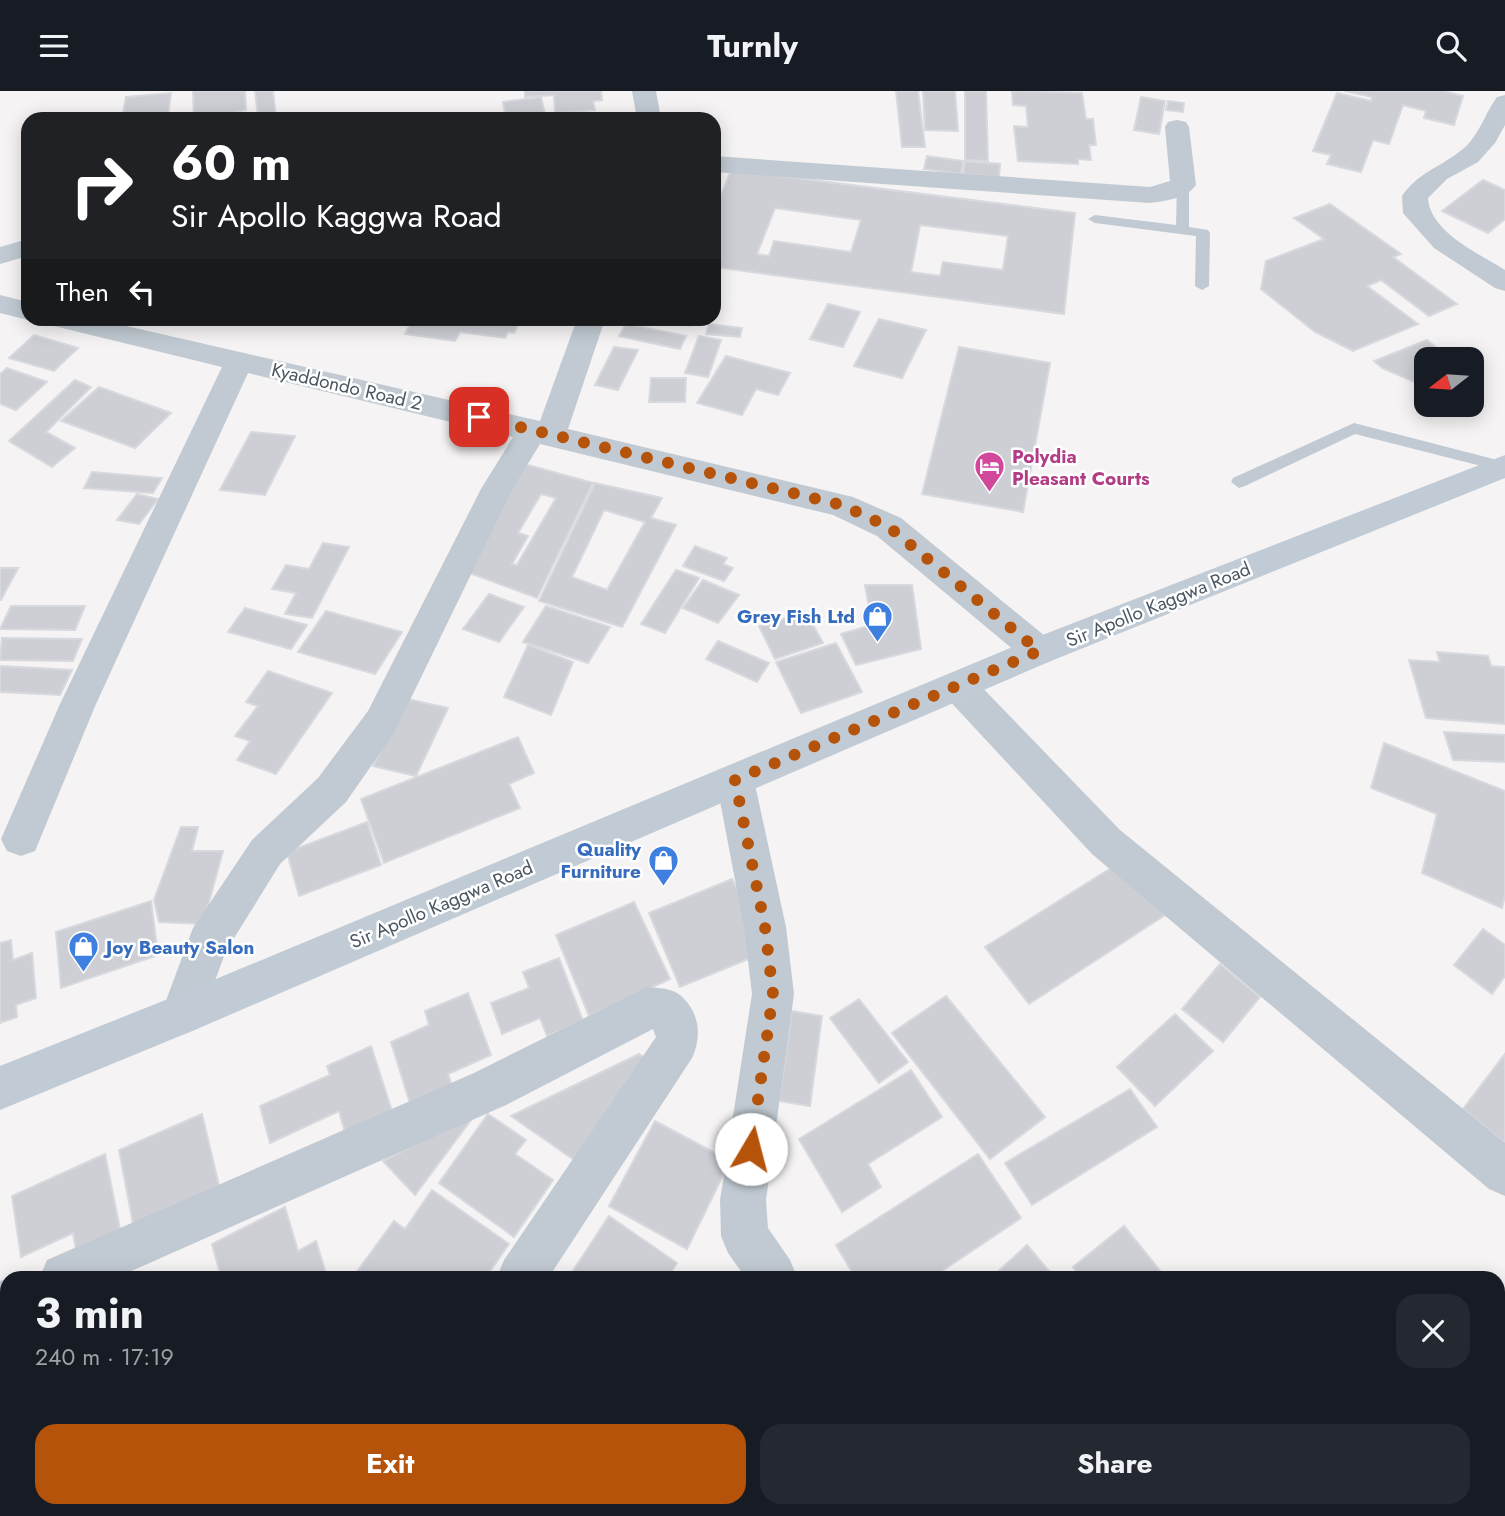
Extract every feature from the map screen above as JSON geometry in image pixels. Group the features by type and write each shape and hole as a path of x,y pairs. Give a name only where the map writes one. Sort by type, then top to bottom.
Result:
{"main road":[{"name":"Sir Apollo Kaggwa Road","path":"0,1088 182,1014 1039,651 1498,476"}],"street":[{"path":"644,91 648,112"},
{"path":"1505,102 1486,138 1469,157 1438,174 1415,196 1416,213 1443,242 1505,282"},
{"path":"721,164 1150,195 1166,193 1183,185 1177,127"},
{"path":"0,256 21,249"},
{"path":"0,304 21,309"},
{"name":"Kyaddondo Road 2","path":"90,326 807,495 864,513 889,527 1039,651"},
{"path":"182,1014 208,941 266,852 332,790 381,722 497,489 542,432 589,326"},
{"path":"21,839 84,692 239,361"},
{"path":"958,685 1106,842 1505,1173"},
{"path":"735,780 765,927 773,994 743,1201 745,1236 769,1271"},
{"path":"78,1271 490,1089 646,1008 665,1009 678,1029 677,1043 525,1271"}],"lane":[{"path":"1182,230 1183,185"},
{"path":"1095,219 1203,233 1202,286"},
{"path":"1239,482 1354,428 1498,476"}],"building":[{"path":"193,91 245,91 246,110 194,112"},
{"path":"255,91 273,91 275,112 257,112"},
{"path":"525,91 601,91 602,100 593,101 595,110 555,112 554,95 525,97"},
{"path":"896,91 918,91 925,147 902,147"},
{"path":"923,91 955,91 958,131 925,130"},
{"path":"965,91 986,91 988,161 965,160"},
{"path":"1012,91 1082,93 1086,119 1093,119 1096,145 1089,145 1091,160 1078,159 1078,164 1018,161 1014,126 1028,127 1026,106 1013,105"},
{"path":"1345,91 1443,91 1463,96 1454,125 1424,118 1426,111 1403,105 1389,144 1373,140 1361,172 1327,164 1331,155 1313,151 1337,93 1371,101 1372,97"},
{"path":"171,93 168,112 123,112 126,97"},
{"path":"541,97 544,112 505,112 503,102"},
{"path":"1141,97 1165,101 1159,134 1134,130"},
{"path":"1168,101 1184,103 1183,112 1166,110"},
{"path":"927,156 963,161 961,174 924,169"},
{"path":"965,161 1000,164 999,177 963,174"},
{"path":"731,170 1075,213 1064,314 721,268 721,195","holes":["775,208 861,220 851,252 774,241 769,256 757,254","920,225 1008,236 1003,270 943,262 940,276 911,272"]},
{"path":"1483,180 1505,190 1505,219 1488,233 1442,211"},
{"path":"1330,204 1401,254 1393,257 1457,304 1429,316 1381,280 1367,286 1418,324 1353,351 1315,332 1261,289 1266,261 1324,239 1294,218"},
{"path":"828,304 860,312 843,347 810,339"},
{"path":"879,319 926,330 902,378 854,366"},
{"path":"409,326 518,326 514,333 508,332 505,338 460,332 455,341 405,334"},
{"path":"625,326 636,326 686,336 680,349 619,336"},
{"path":"708,326 742,328 740,337 706,334"},
{"path":"34,335 78,348 54,371 9,358"},
{"path":"699,336 721,340 708,377 685,373"},
{"path":"1427,340 1435,347 1414,347 1414,382 1382,368 1374,361"},
{"path":"614,347 638,350 618,390 595,385"},
{"path":"959,347 1050,363 1023,512 922,494"},
{"path":"726,356 790,373 778,395 756,389 742,415 697,403"},
{"path":"7,368 47,382 16,410 0,404 0,374"},
{"path":"651,378 686,378 685,402 649,402"},
{"path":"75,380 91,387 46,432 75,448 52,467 9,441"},
{"path":"99,387 171,413 135,448 61,421"},
{"path":"251,432 295,436 265,495 220,490"},
{"path":"524,464 593,483 537,598 467,572","holes":["541,494 556,498 517,565 512,564 528,536 518,533"]},
{"path":"92,472 162,478 153,493 84,488"},
{"path":"595,483 662,498 651,518 676,525 622,627 539,601","holes":["604,510 645,522 607,590 572,577"]},
{"path":"137,494 158,499 139,524 117,520"},
{"path":"323,543 349,547 312,618 285,614 296,593 272,589 286,565 309,569"},
{"path":"695,546 727,558 723,564 733,568 724,581 683,566"},
{"path":"0,568 18,568 1,600 0,600"},
{"path":"676,570 699,578 665,633 641,624"},
{"path":"703,580 739,595 718,623 683,608"},
{"path":"865,585 912,585 921,649 856,665 841,634 872,625"},
{"path":"489,594 524,607 499,642 463,629"},
{"path":"11,606 85,606 75,630 0,629"},
{"path":"546,606 610,627 588,663 523,642"},
{"path":"245,608 307,625 291,649 228,632"},
{"path":"326,611 402,632 375,674 298,652"},
{"path":"806,612 823,643 775,659 759,626"},
{"path":"2,638 82,639 73,661 0,660"},
{"path":"718,641 769,663 757,682 706,659"},
{"path":"836,643 862,692 801,713 776,662"},
{"path":"528,645 573,662 551,715 504,697"},
{"path":"1437,652 1488,656 1491,666 1505,667 1505,724 1426,718 1409,660 1440,662"},
{"path":"0,666 72,670 60,695 0,692"},
{"path":"268,671 332,693 276,774 237,760 250,741 235,736 258,706 246,702"},
{"path":"407,699 448,708 416,776 373,766"},
{"path":"1444,732 1505,735 1505,762 1453,760"},
{"path":"518,737 534,773 509,784 520,808 384,863 361,799"},
{"path":"1384,743 1505,791 1505,895 1502,908 1422,873 1437,814 1371,788"},
{"path":"367,822 381,865 299,896 287,852"},
{"path":"181,827 198,827 192,851 223,851 203,924 159,922 154,900"},
{"path":"1119,863 1165,915 1029,1004 985,947"},
{"path":"732,879 753,922 758,955 680,987 649,913"},
{"path":"151,901 158,955 61,988 56,932"},
{"path":"634,902 670,979 589,1016 556,935"},
{"path":"1483,929 1505,945 1505,976 1492,994 1454,965"},
{"path":"11,940 13,960 32,953 36,998 16,1005 17,1017 0,1023 0,943"},
{"path":"559,958 583,1021 547,1036 540,1018 502,1034 491,1003 529,988 523,972"},
{"path":"1220,964 1260,997 1223,1042 1182,1009"},
{"path":"468,993 491,1055 448,1074 453,1089 411,1107 391,1042 429,1025 425,1011"},
{"path":"946,996 1045,1117 990,1159 892,1033"},
{"path":"859,999 908,1062 879,1083 830,1018"},
{"path":"792,1011 822,1016 810,1106 779,1101"},
{"path":"1175,1014 1213,1051 1155,1106 1117,1067"},
{"path":"371,1046 392,1111 345,1132 339,1111 270,1143 260,1106 330,1075 327,1066"},
{"path":"639,1054 650,1062 580,1164 511,1116"},
{"path":"1505,1054 1505,1143 1463,1109"},
{"path":"911,1070 942,1117 868,1164 881,1187 842,1212 799,1139"},
{"path":"1130,1089 1157,1127 1032,1205 1005,1163"},
{"path":"477,1112 415,1195 383,1161"},
{"path":"202,1114 221,1194 135,1234 119,1150"},
{"path":"488,1114 526,1140 515,1154 553,1180 514,1237 439,1183"},
{"path":"655,1121 730,1161 687,1249 609,1206"},
{"path":"105,1154 121,1234 77,1255 73,1233 21,1257 12,1196"},
{"path":"978,1154 1021,1218 942,1271 851,1271 836,1245"},
{"path":"432,1190 509,1244 490,1271 357,1271 394,1221 405,1229"},
{"path":"285,1207 298,1251 316,1241 325,1271 219,1271 212,1244"},
{"path":"609,1216 677,1263 672,1271 573,1271"},
{"path":"1124,1226 1160,1271 1076,1271 1073,1267"},
{"path":"1027,1245 1049,1271 999,1271"}],"place":[{"name":"Polydia Pleasant Courts","path":"989,494"},
{"name":"Grey Fish Ltd","path":"878,643"},
{"name":"Quality Furniture","path":"664,887"},
{"name":"Joy Beauty Salon","path":"83,974"}],"route":[{"path":"479,417 807,495 864,513 889,527 1039,651 735,780 765,927 773,994 751,1149"}]}
